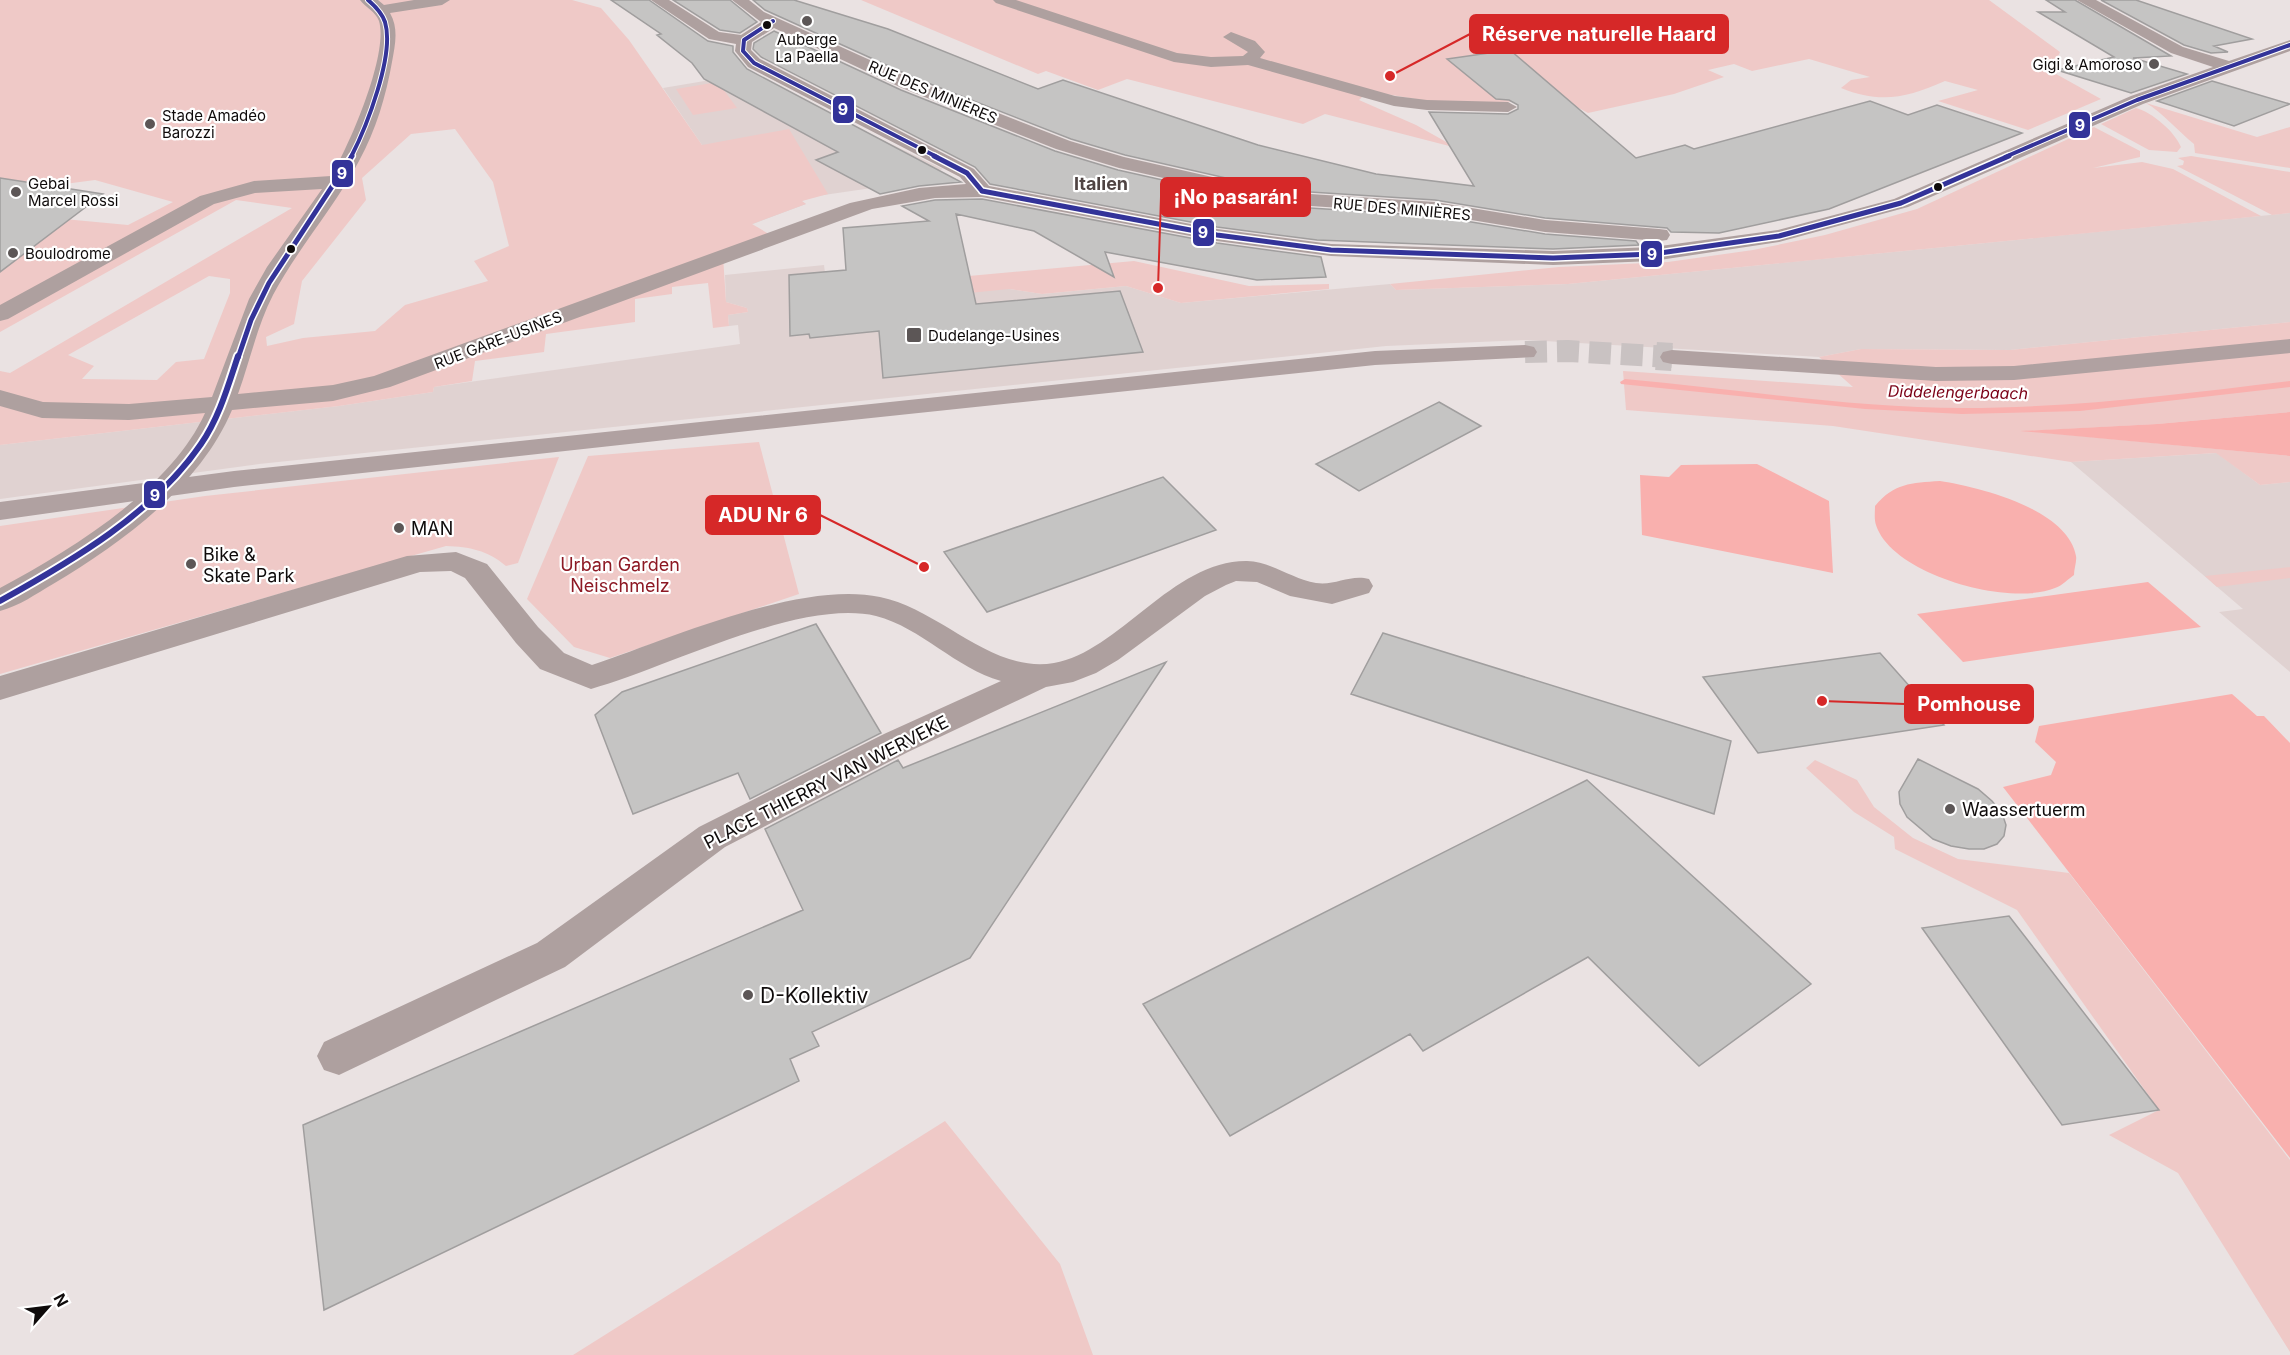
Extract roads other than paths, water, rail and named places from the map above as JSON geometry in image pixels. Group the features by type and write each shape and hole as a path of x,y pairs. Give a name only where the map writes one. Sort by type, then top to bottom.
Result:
{"main road":[{"path":"1672,357 1936,374 2014,373 2290,346"},
{"path":"0,511 234,478 1375,358 1525,352"}],"street":[{"path":"374,5 442,0"},
{"path":"658,0 715,36 744,40 772,21"},
{"name":"RUE DES MINIÈRES","path":"740,0 772,21 908,84 1063,145 1119,162 1225,188 1279,198 1435,208 1591,232 1716,236 1741,243"},
{"path":"1001,0 1174,57 1204,63 1228,64 1248,60 1394,101 1427,105 1508,107"},
{"path":"2085,0 2177,50 2230,67"},
{"path":"0,601 89,547 148,502 190,459 218,417 260,300 271,279 336,182 358,142 380,87 390,26 374,5"},
{"path":"1231,37 1249,44 1257,52 1248,60"},
{"path":"744,40 743,51 762,70 958,167 974,178 982,192"},
{"name":"RUE GARE-USINES","path":"0,398 42,410 81,413 181,408 333,393 381,382 427,366 856,207 907,197 982,192 1217,235 1331,250 1553,258 1653,254 1741,243 1813,228 1901,203 2089,121 2290,45"},
{"path":"0,314 207,200 254,187 336,182"},
{"path":"0,688 418,563 456,561 476,571 527,635 552,661 591,678 796,607 834,603 871,605 904,615 995,667 1022,677 1053,677 1080,668 1213,579 1241,569 1267,574 1306,591 1333,594 1358,586"},
{"name":"PLACE THIERRY VAN WERVEKE","path":"339,1056 551,955 712,837 896,743 1039,677"}],"waterway":[{"name":"Diddelengerbaach","path":"1625,382 1817,402 1914,410 1962,411 2045,410 2150,401 2290,384"}],"tunnel":[{"path":"1525,352 1568,351 1672,357 1656,356"}],"place":[{"name":"Auberge La Paella","path":"807,21"},
{"name":"Gigi & Amoroso","path":"2154,64"},
{"name":"Réserve naturelle Haard","path":"1390,76"},
{"name":"Stade Amadéo Barozzi","path":"150,124"},
{"name":"Gebai Marcel Rossi","path":"16,192"},
{"name":"Boulodrome","path":"13,253"},
{"name":"¡No pasarán!","path":"1158,288"},
{"name":"Dudelange-Usines","path":"914,335"},
{"name":"MAN","path":"399,528"},
{"name":"Bike & Skate Park","path":"191,564"},
{"name":"ADU Nr 6","path":"924,567"},
{"name":"Pomhouse","path":"1822,701"},
{"name":"Waassertuerm","path":"1950,809"},
{"name":"D-Kollektiv","path":"748,995"}],"district":[{"name":"Italien","path":"1101,183"}],"park label":[{"name":"Urban Garden Neischmelz","path":"620,574"}]}
